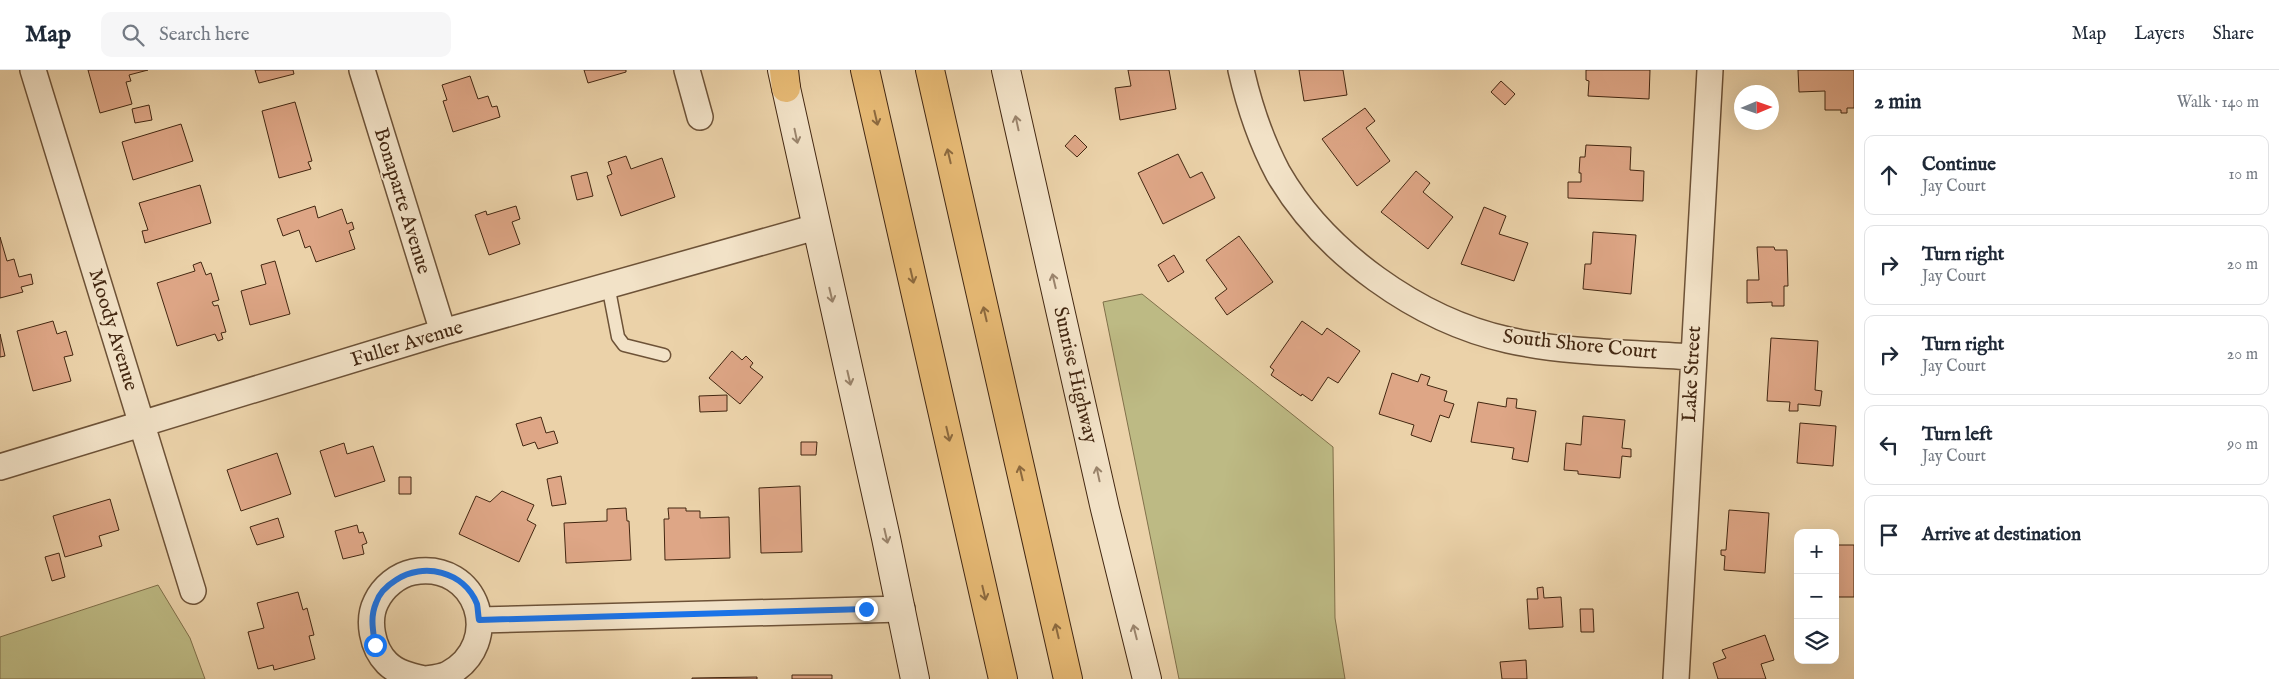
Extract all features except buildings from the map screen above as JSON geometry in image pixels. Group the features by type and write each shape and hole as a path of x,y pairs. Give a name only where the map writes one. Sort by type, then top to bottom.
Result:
{"highway":[{"path":"865,70 1003,679"},
{"path":"930,70 1068,679"}],"main road":[{"name":"Sunrise Highway","path":"1006,70 1105,509 1148,679"},
{"path":"784,76 902,609 914,679"}],"street":[{"name":"Moody Avenue","path":"33,70 194,591"},
{"name":"Bonaparte Avenue","path":"362,70 443,332"},
{"path":"687,70 700,117"},
{"name":"South Shore Court","path":"1240,70 1265,145 1278,173 1295,198 1336,244 1390,288 1444,320 1508,340 1562,348 1693,357"},
{"name":"Lake Street","path":"1676,679 1710,70"},
{"name":"Fuller Avenue","path":"0,468 443,332 816,227"},
{"path":"427,569 447,574 465,586 476,604 480,625 476,646 464,663 446,675 425,679 404,674 386,662 375,645 371,624 376,602 388,585 406,573 427,569"},
{"path":"479,620 902,609"}],"lane":[{"path":"608,285 618,337 624,345 664,355"}],"shaded area":[{"path":"1142,294 1333,447 1335,618 1345,679 1179,679 1103,302"},
{"path":"158,585 190,638 205,679 0,679 0,637"}],"route":[{"path":"375,645 371,624 376,602 388,585 406,573 427,569 447,574 465,586 476,604 479,620 866,609"}]}
